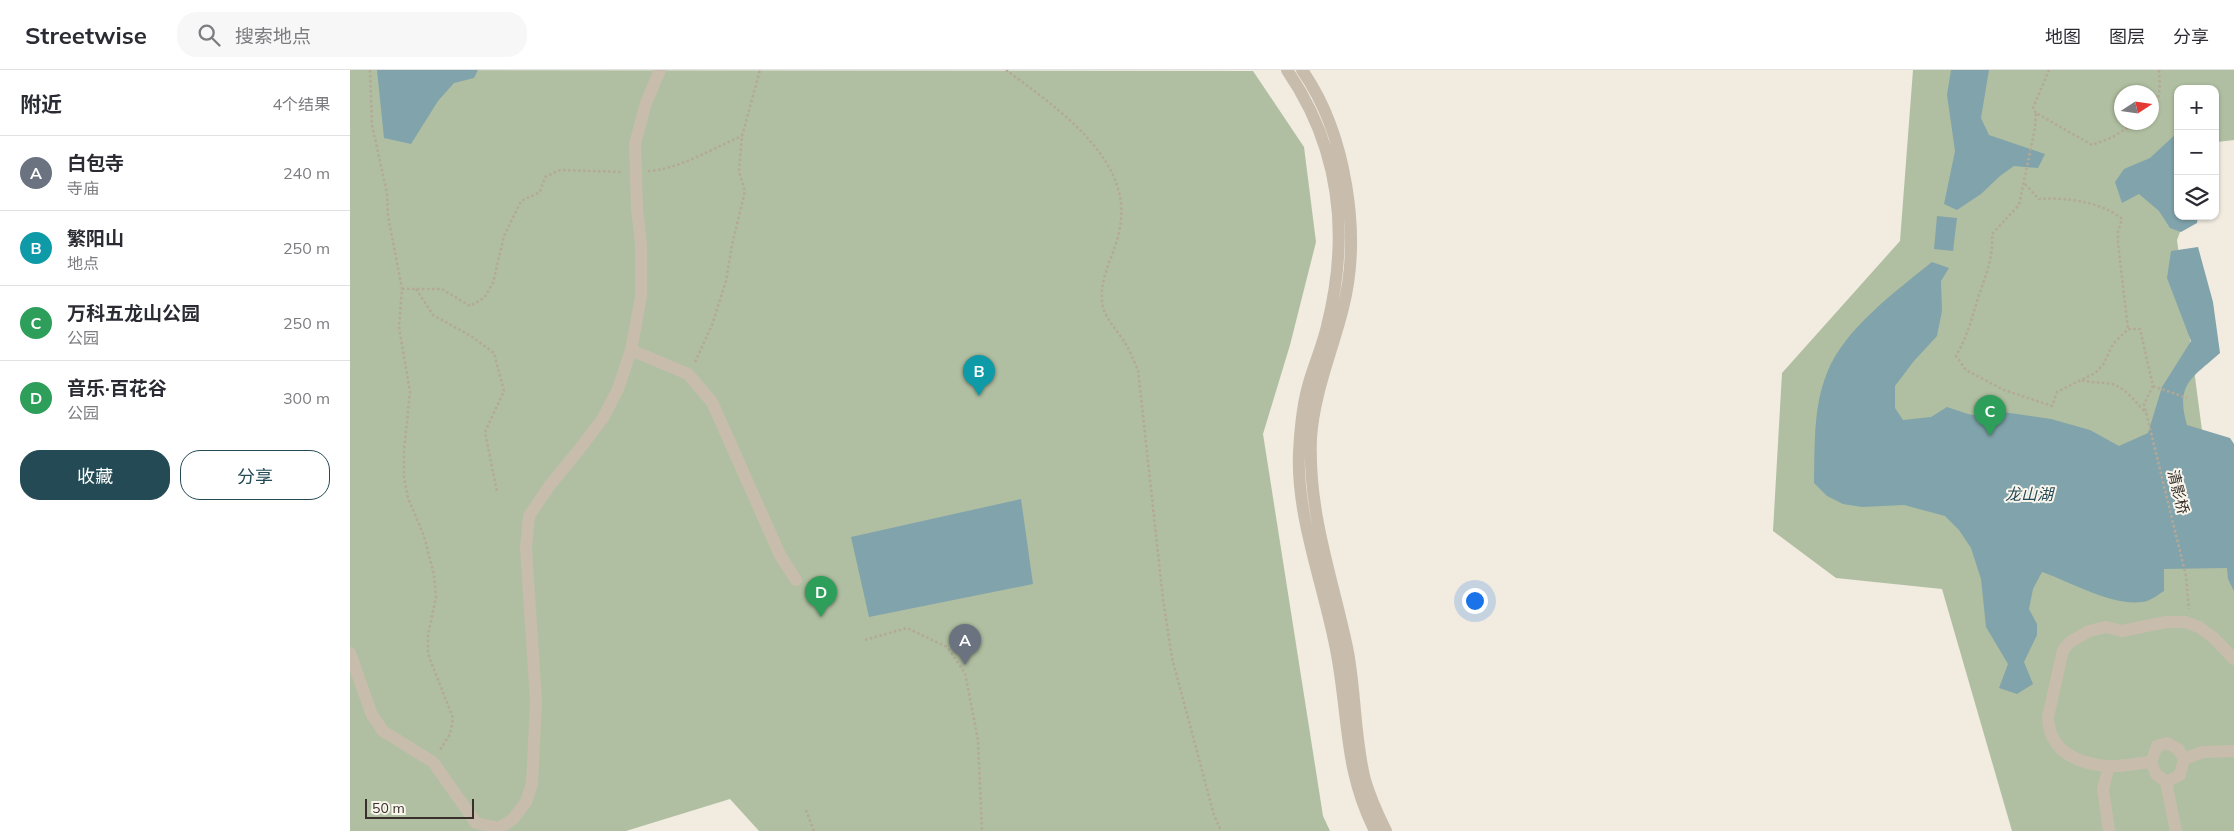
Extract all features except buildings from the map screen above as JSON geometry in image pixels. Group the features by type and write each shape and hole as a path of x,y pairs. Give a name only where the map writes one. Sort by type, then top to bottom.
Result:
{"street":[{"path":"350,653 372,715 382,731 433,762 476,823 499,828 513,819 526,802 532,784 536,701 526,548 529,516 550,485 603,418 618,390 631,350 641,298 641,244 636,208 637,171 635,144 646,103 660,70"},
{"path":"1286,70 1301,91 1311,111 1330,161 1339,216 1337,272 1327,326 1306,391 1299,456 1303,505 1338,655 1349,754 1360,798 1375,831"},
{"path":"1302,70 1331,126 1341,159 1347,184 1351,235 1351,256 1344,306 1314,407 1311,438 1313,504 1347,647 1365,780 1386,831"},
{"path":"631,350 688,374 712,402 780,555 796,580"},
{"path":"2151,762 2109,766 2082,762 2055,745 2051,736 2048,717 2063,650 2078,636 2106,627 2122,631 2166,622 2185,622 2199,627 2214,638 2234,659"},
{"path":"2166,782 2180,775 2184,760 2178,749 2168,743 2157,746 2151,762 2156,774 2166,782 2176,831"},
{"path":"2184,760 2203,752 2234,751"},
{"path":"2109,766 2103,789 2104,808 2109,831"}],"path":[{"path":"370,70 372,125 387,193 388,216 402,290 399,327 410,392 404,451 404,478 408,498 424,536 434,575 436,597 428,635 428,654 453,718 450,734 433,762"},
{"path":"688,374 712,325 726,281 732,244 745,191 739,171 742,136 760,70"},
{"path":"1006,70 1064,113 1082,131 1117,182 1120,199 1120,226 1114,250 1103,276 1102,301 1108,320 1125,343 1138,370 1163,600 1172,658 1212,806 1222,831"},
{"path":"2049,70 2033,108 2036,114 2035,128 2025,184 2019,205 1992,234 1989,269 1966,338 1956,356 1966,370 2004,390 2052,406 2057,392 2095,373 2103,365 2114,344 2128,329 2140,329 2153,386 2144,404 2148,414"},
{"path":"2159,70 2161,89 2159,96"},
{"path":"2036,114 2092,145 2113,137 2124,130"},
{"path":"402,290 442,289 470,306 484,298 493,283 504,236 521,201 540,192 545,177 560,170 656,170 679,163 742,136"},
{"path":"2025,184 2039,199 2050,198 2080,202 2111,210 2122,219 2118,231 2118,243 2128,329"},
{"path":"416,289 433,315 471,336 494,353 504,391 485,432 497,492"},
{"path":"2080,379 2093,384 2106,383 2118,386 2148,414"},
{"path":"2153,386 2187,398"},
{"name":"清影桥","path":"2148,414 2186,576 2189,606 2185,622"},
{"path":"865,640 907,628 947,647 965,673 978,740 982,831"},
{"path":"806,810 814,831"}],"green space":[{"path":"350,70 1253,71 1304,147 1316,242 1290,345 1263,434 1323,816 1330,831 759,831 730,799 626,831 350,831"},
{"path":"1913,70 2234,70 2234,140 2219,142 2219,85 2174,85 2174,220 2184,220 2177,240 2211,499 2234,555 2234,831 2012,831 1942,589 1836,578 1773,531 1782,373 1900,241"}],"water":[{"path":"377,70 478,70 474,78 454,83 438,101 411,144 384,138"},
{"path":"1951,70 1989,70 1981,118 1989,135 2045,154 2038,168 2014,166 1981,194 1957,210 1944,204 1955,151 1947,95"},
{"path":"2174,136 2174,220 2197,220 2197,223 2181,232 2170,228 2159,211 2139,194 2122,203 2115,182 2124,169 2150,158"},
{"path":"1937,216 1957,218 1953,251 1934,249"},
{"name":"龙山湖","path":"2198,247 2213,302 2220,353 2188,383 2183,400 2184,411 2187,425 2230,438 2234,444 2234,591 2228,579 2227,568 2164,569 2164,591 2147,601 2135,602 2108,598 2042,572 2033,589 2029,609 2037,624 2037,635 2024,662 2033,684 2017,694 1999,688 2008,664 1986,627 1981,579 1971,548 1959,530 1945,516 1904,505 1862,507 1843,504 1827,496 1814,483 1817,413 1822,386 1827,373 1835,357 1858,326 1887,298 1932,262 1949,268 1941,281 1942,311 1937,336 1914,361 1895,386 1895,408 1903,420 1931,417 1947,407 1979,416 1996,411 2051,419 2090,430 2119,446 2148,433 2162,387 2191,341 2167,278 2171,251"},
{"path":"1021,499 1033,584 869,617 851,537"}],"place":[{"name":"繁阳山","path":"979,396"},
{"name":"万科五龙山公园","path":"1990,436"},
{"name":"音乐·百花谷","path":"821,617"},
{"name":"白包寺","path":"965,665"}]}
